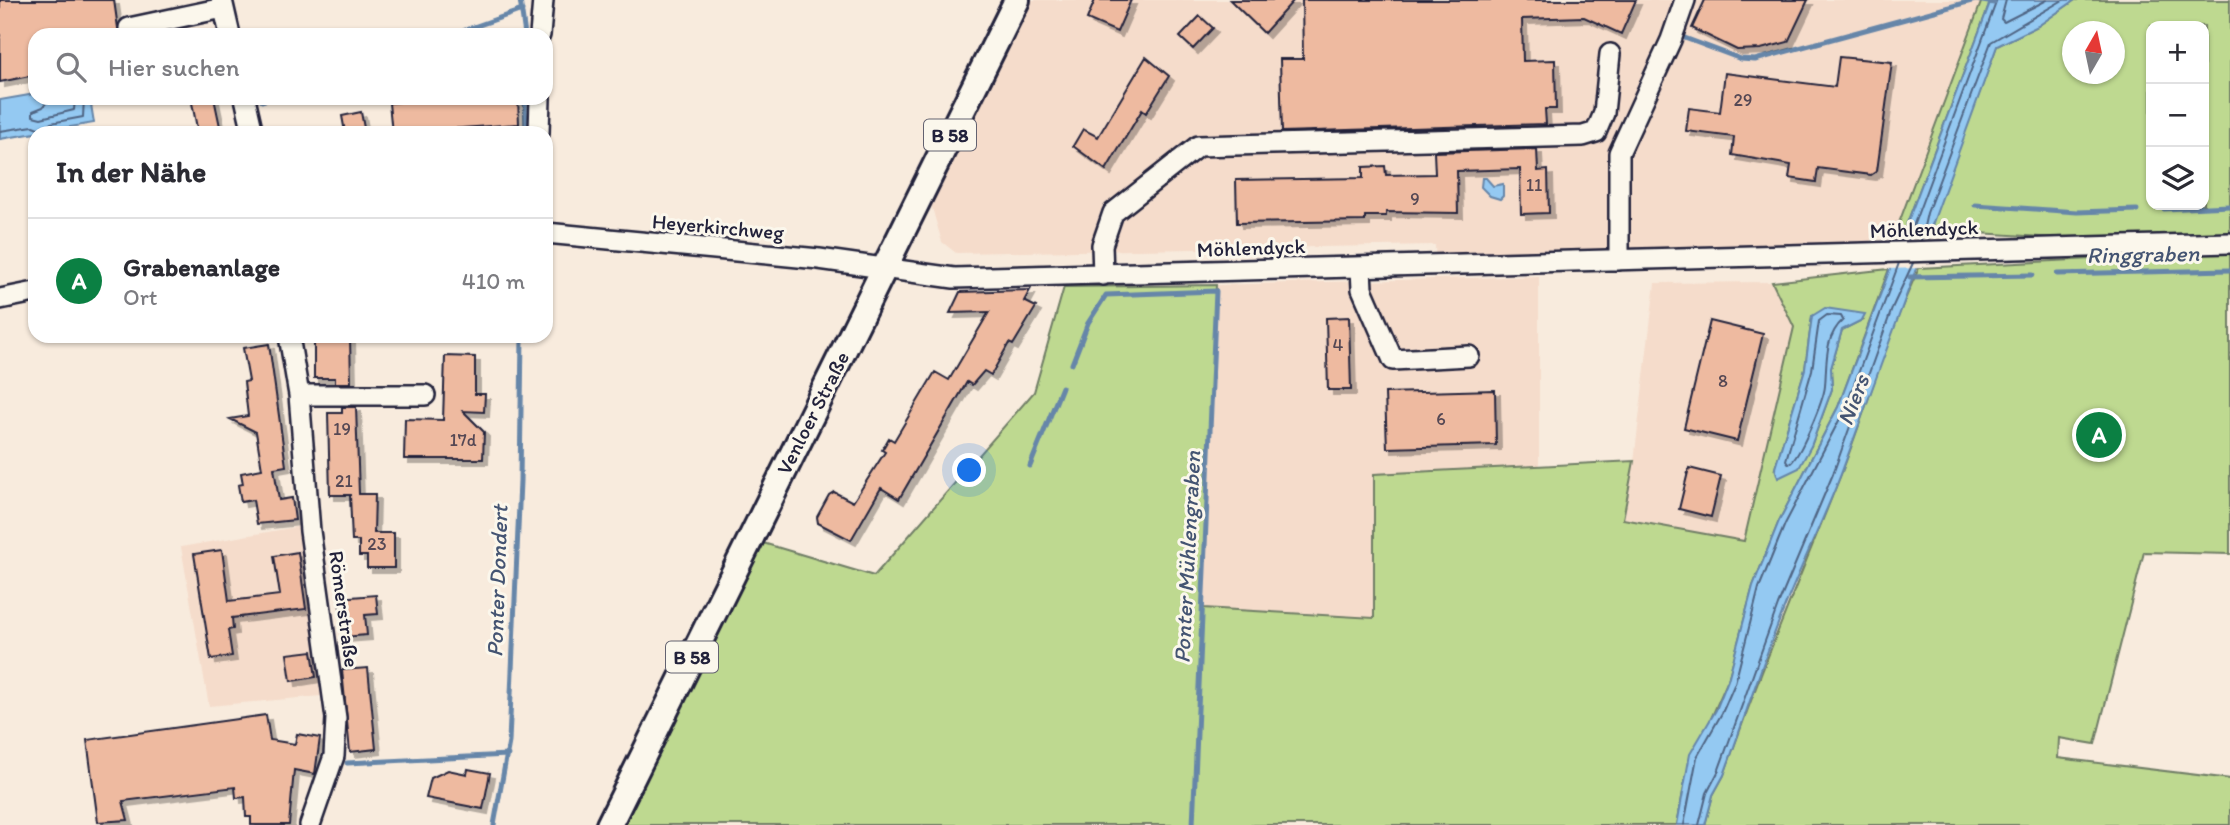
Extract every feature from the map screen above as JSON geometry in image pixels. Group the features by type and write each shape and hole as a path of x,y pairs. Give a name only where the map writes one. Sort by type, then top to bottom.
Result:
{"main road":[{"name":"Venloer Straße","path":"609,825 1017,0"}],"street":[{"path":"541,28 543,0"},
{"path":"1619,260 1619,153 1671,40 1685,0"},
{"path":"129,28 222,4 228,28"},
{"path":"1102,275 1102,245 1113,213 1198,146 1583,136 1596,132 1604,113 1610,54"},
{"path":"247,105 252,126"},
{"path":"539,126 540,105"},
{"name":"Heyerkirchweg","path":"553,234 818,259 884,270"},
{"name":"Möhlendyck","path":"884,270 954,278 2230,243"},
{"path":"1361,268 1362,289 1393,360 1469,356"},
{"path":"0,299 28,293"},
{"name":"Römerstraße","path":"290,343 299,395 310,531 335,718 334,756 310,825"},
{"path":"299,395 425,395"}],"shaded area":[{"path":"1031,0 1982,0 1896,231 1872,232 1868,254 1436,266 1435,245 956,253 942,242 930,201"},
{"path":"1539,276 1539,467 1374,475 1375,618 1203,608 1216,285"},
{"path":"1772,282 1794,327 1744,541 1623,519 1634,461 1655,283"},
{"path":"302,526 321,696 209,706 181,547"}],"green space":[{"path":"1982,0 1991,0 1904,231 1896,231"},
{"path":"2075,0 2230,0 2230,242 2151,244 1931,230 1934,215 1997,46 2038,26"},
{"path":"2230,252 2230,554 2144,552 2095,744 2059,738 2058,758 2230,779 2230,825 1705,825 1713,795 1724,775 1919,268"},
{"path":"1889,269 1838,407 1779,521 1753,586 1728,680 1686,775 1677,825 624,825 763,543 874,576 1034,392 1064,287 1216,285 1203,608 1374,618 1374,474 1634,461 1623,519 1744,541 1794,327 1772,282","holes":["1812,316 1862,320 1842,330 1831,368 1832,389 1811,446 1775,468 1805,369"]}],"water":[{"name":"Niers","path":"1991,0 2075,0 2038,26 1997,46 1841,474 1777,627 1724,775 1713,795 1705,825 1677,825 1690,754 1716,710 1728,680 1753,586 1779,521 1838,407"},
{"path":"28,95 28,105 91,105 94,123 76,126 28,126 28,134 0,139 0,100"},
{"path":"1482,178 1486,178 1493,186 1503,184 1503,196 1500,199 1490,196 1481,187"},
{"path":"1825,308 1865,314 1862,320 1842,330 1831,368 1832,389 1811,446 1799,468 1778,478 1775,468 1805,369 1812,316"}],"pier":[{"path":"1935,230 1923,268 1885,269 1900,231"}],"building":[{"path":"0,0 114,0 118,28 28,28 28,76 0,82"},
{"path":"1095,0 1131,0 1117,32 1087,19"},
{"path":"1230,0 1294,0 1264,33"},
{"path":"1302,0 1636,0 1621,34 1584,17 1522,19 1523,61 1555,60 1556,109 1545,109 1546,124 1282,132 1280,59 1303,59"},
{"path":"1705,0 1808,0 1788,42 1761,49 1737,50 1692,28"},
{"path":"1200,16 1213,28 1193,49 1180,37"},
{"path":"1146,57 1169,76 1146,113 1142,110 1106,170 1073,146 1083,129 1098,137"},
{"path":"1839,57 1892,62 1877,171 1871,175 1818,168 1816,182 1789,178 1791,165 1732,155 1734,137 1686,131 1689,108 1720,112 1725,73 1835,87"},
{"path":"192,105 215,105 220,126 197,126"},
{"path":"389,105 518,105 519,124 391,126"},
{"path":"361,112 364,126 344,126 342,116"},
{"path":"1537,149 1538,171 1548,170 1549,213 1521,214 1520,169 1457,171 1458,213 1386,212 1386,216 1365,216 1365,221 1237,223 1236,180 1363,178 1363,167 1385,166 1386,175 1435,174 1434,152"},
{"path":"1030,290 1024,301 1036,307 1013,345 1009,343 991,375 984,371 972,385 967,382 899,499 881,488 851,540 818,523 817,517 829,495 834,492 853,502 885,452 882,450 889,438 894,441 935,372 949,380 989,312 950,313 960,292"},
{"path":"1349,317 1351,390 1328,390 1326,318"},
{"path":"1710,321 1763,334 1737,441 1684,428"},
{"path":"314,343 350,343 351,383 335,383 335,378 314,378"},
{"path":"269,344 286,466 274,468 279,500 292,498 295,520 257,524 253,500 241,502 238,485 243,484 241,473 262,469 256,432 230,419 248,416 244,382 249,381 243,348"},
{"path":"445,356 475,357 475,394 485,394 484,412 463,411 484,432 483,459 404,459 405,419 443,420"},
{"path":"1495,390 1496,445 1387,448 1385,393"},
{"path":"342,407 356,407 359,494 375,494 374,533 394,533 394,568 367,568 367,556 359,556 359,541 352,541 350,495 330,495 328,413 342,413"},
{"path":"1689,468 1721,476 1711,517 1679,509"},
{"path":"222,550 229,601 280,595 274,556 298,552 306,609 232,618 233,629 228,630 232,656 211,659 194,554"},
{"path":"376,595 378,614 365,615 367,635 343,637 339,598"},
{"path":"312,651 316,677 291,681 287,654"},
{"path":"368,668 376,749 350,752 342,670"},
{"path":"266,715 270,740 295,744 297,734 320,738 315,774 294,770 289,825 251,825 251,817 246,817 245,797 236,798 235,787 123,801 128,820 98,822 87,740"},
{"path":"468,769 490,773 483,809 426,798 431,778 448,770 467,774"}],"waterway":[{"name":"Ponter Dondert","path":"520,0 524,28"},
{"path":"1682,37 1741,59 1755,60 1975,0"},
{"path":"1977,0 1994,3"},
{"path":"471,28 522,10"},
{"name":"Ponter Dondert","path":"525,105 526,126"},
{"path":"1975,205 2077,212 2137,210"},
{"path":"2209,207 2230,206"},
{"name":"Ringgraben","path":"2057,274 2230,270"},
{"name":"Ringgraben","path":"1910,277 2033,275"},
{"name":"Ponter Mühlengraben","path":"1072,364 1088,323 1106,295 1216,291 1193,825"},
{"name":"Ponter Dondert","path":"494,825 509,742 520,481 522,343"},
{"path":"1030,466 1062,387"},
{"path":"347,763 508,755"}],"place":[{"name":"Grabenanlage","path":"2099,435"}]}
